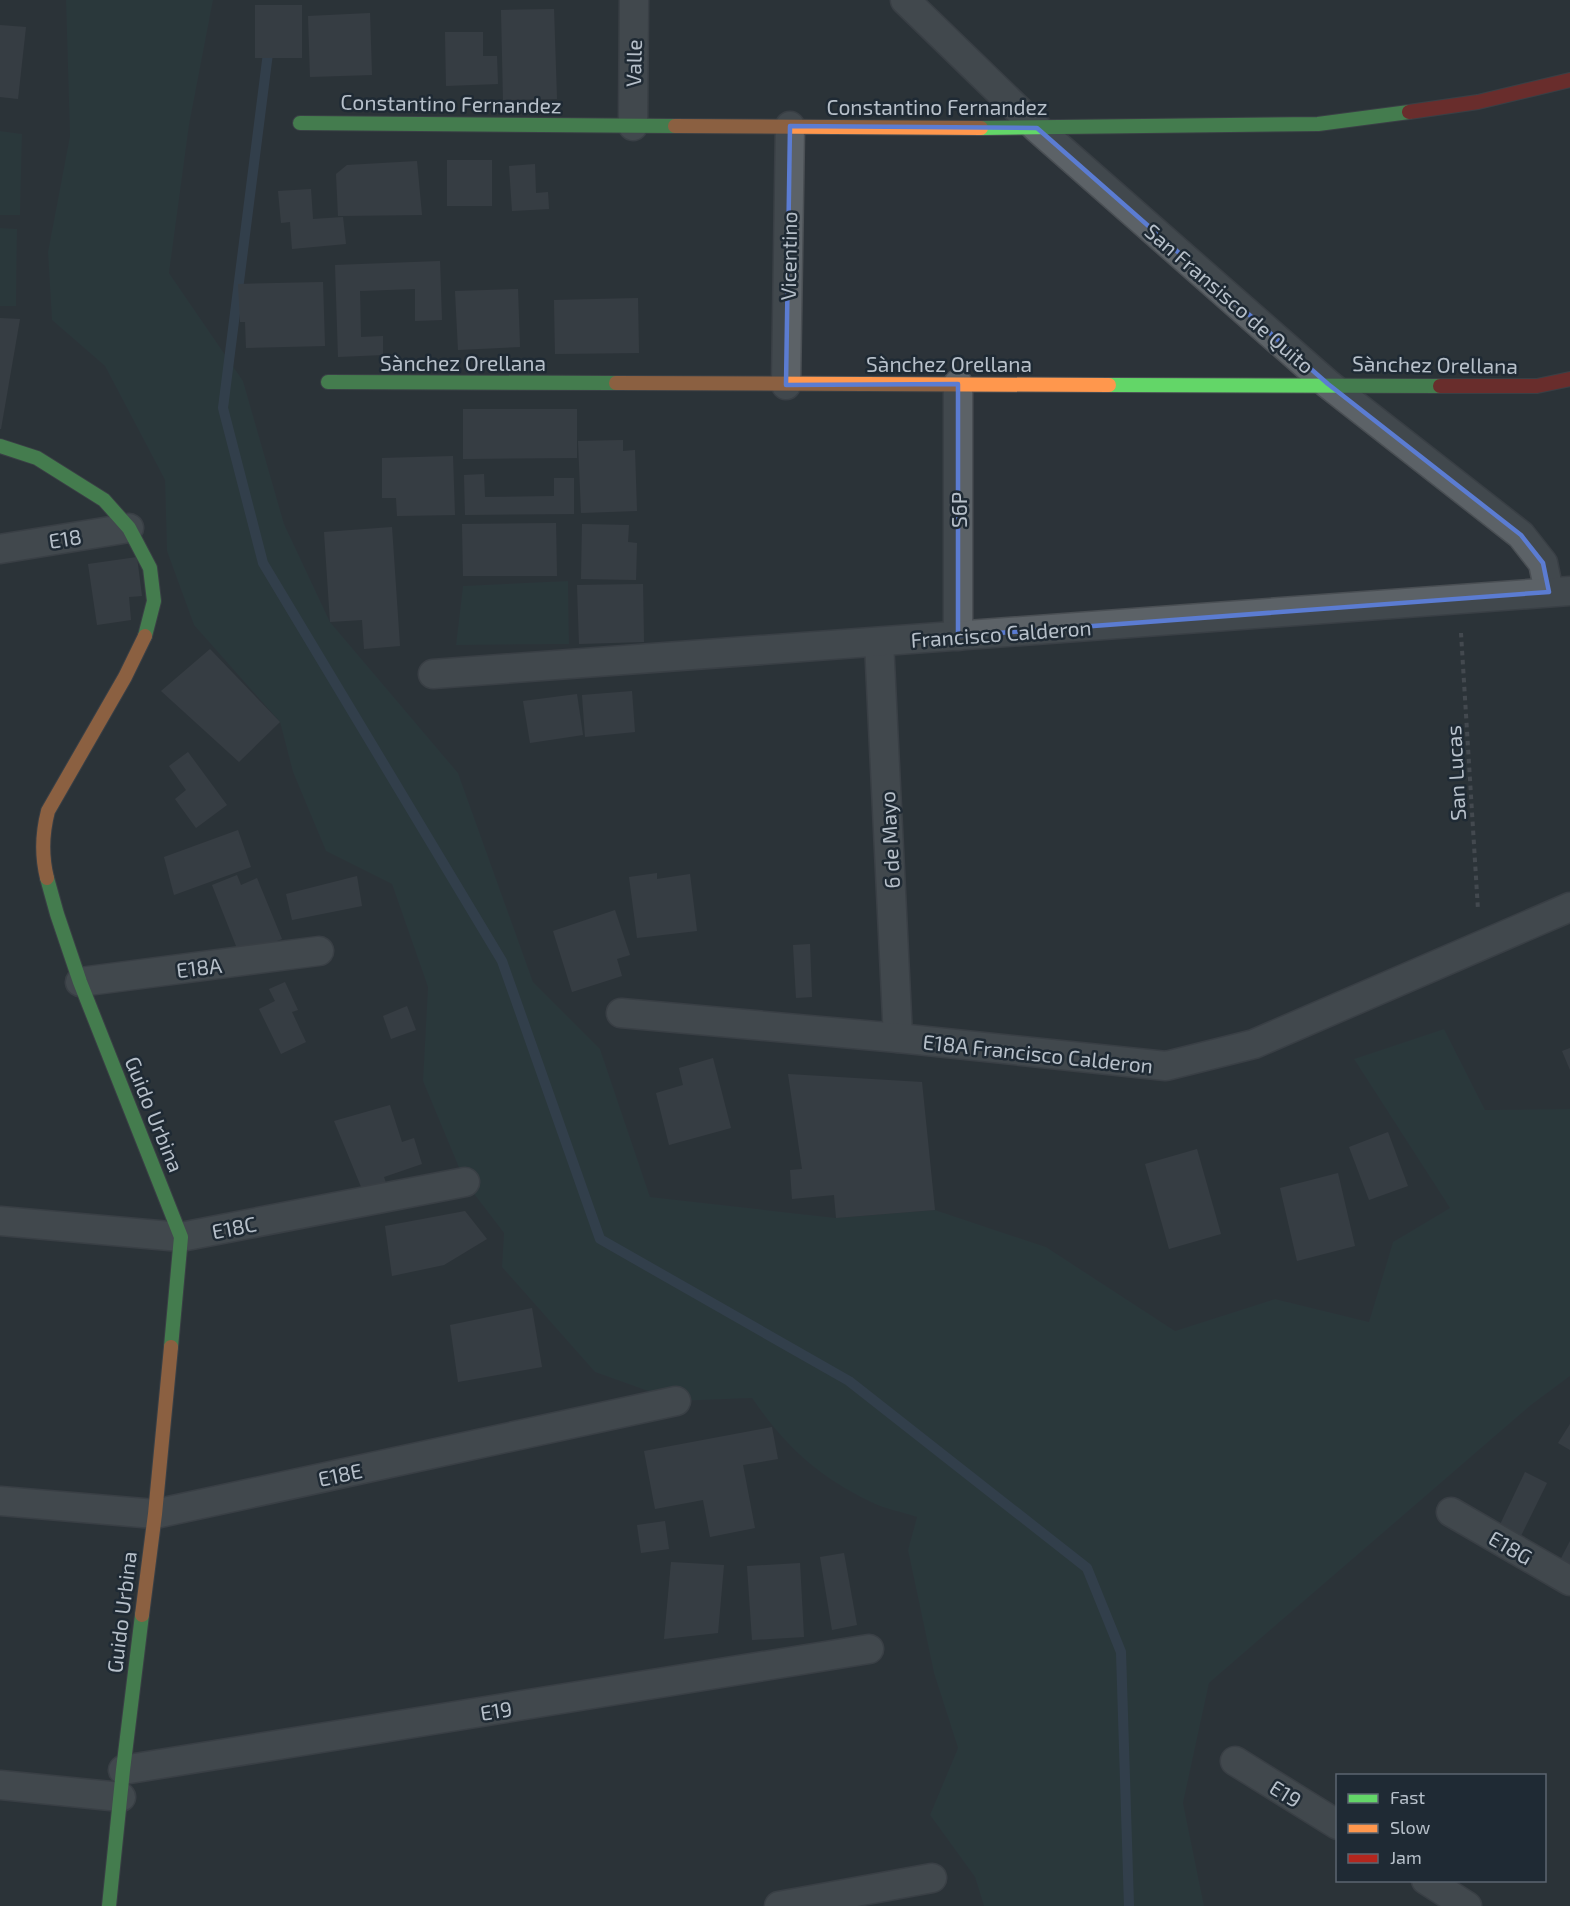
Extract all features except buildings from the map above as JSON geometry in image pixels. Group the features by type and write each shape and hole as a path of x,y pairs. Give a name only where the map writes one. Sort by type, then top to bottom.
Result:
{"street":[{"name":"Valle","path":"633,126 634,0"},
{"name":"San Fransisco de Quito","path":"905,0 1037,128 1328,384 1521,535 1544,563 1559,592"},
{"name":"Constantino Fernandez","path":"300,123 1037,128 1318,124 1478,102 1570,80"},
{"name":"Vicentino","path":"786,385 790,126"},
{"name":"Sànchez Orellana","path":"328,382 1537,386 1570,379"},
{"name":"S6P","path":"958,384 958,636"},
{"name":"Guido Urbina","path":"0,446 37,458 104,500 129,528 150,568 154,601 145,638 48,811 42,833 43,861 57,914 80,982 181,1237 154,1514 109,1906"},
{"name":"E18","path":"0,549 129,528"},
{"name":"Francisco Calderon","path":"433,674 1559,592"},
{"name":"6 de Mayo","path":"879,642 898,1038"},
{"name":"E18A Francisco Calderon","path":"621,1013 898,1038 1166,1066 1254,1044 1570,907"},
{"name":"E18A","path":"80,982 319,951"},
{"name":"E18C","path":"0,1221 181,1237 465,1182"},
{"name":"E18E","path":"0,1501 154,1514 676,1401"},
{"name":"E18G","path":"1451,1512 1570,1581"},
{"name":"E19","path":"0,1785 122,1784 868,1649"},
{"name":"E19","path":"1235,1761 1336,1824"},
{"path":"779,1906 932,1878"},
{"path":"1428,1882 1467,1906"}],"path":[{"name":"San Lucas","path":"1460,599 1480,945"}],"highlighted area":[{"path":"790,126 1037,128 1328,384 1521,535 1543,563 1549,592 1459,599 958,636 958,384 786,385"}],"green space":[{"path":"66,0 213,0 189,125 169,273 243,381 284,524 330,622 458,773 533,982 600,1049 650,1197 836,1218 935,1210 1046,1247 1175,1331 1275,1299 1369,1322 1393,1242 1450,1208 1354,1059 1444,1029 1485,1110 1570,1109 1570,1376 1531,1405 1209,1683 1183,1803 1204,1906 984,1906 975,1877 930,1815 958,1748 934,1673 908,1550 917,1517 875,1504 833,1481 789,1445 752,1398 676,1401 595,1372 502,1267 504,1233 465,1182 423,1081 428,987 392,884 326,851 293,772 280,722 194,625 167,551 165,480 105,366 52,320 48,252 70,136"},
{"path":"0,131 22,134 20,215 0,215"},
{"path":"0,228 17,229 16,306 0,306"},
{"path":"568,581 569,644 456,645 463,586"}],"waterway":[{"path":"269,45 223,408 263,563 502,961 600,1239 849,1381 1087,1568 1121,1652 1129,1906"}],"traffic: fast":[{"path":"981,128 1318,124 1409,112"},
{"path":"300,123 675,126"},
{"path":"328,382 616,383"},
{"path":"1109,385 1440,386"},
{"path":"0,446 37,458 104,500 129,528 150,568 154,601 145,636"},
{"path":"47,878 80,982 181,1237 171,1347"},
{"path":"109,1906 142,1615"}],"traffic: slow":[{"path":"675,126 981,128"},
{"path":"616,383 1109,385"},
{"path":"47,878 43,844 48,811 125,677 145,636"},
{"path":"142,1615 155,1514 171,1347"}],"traffic: jam":[{"path":"1409,112 1478,102 1570,80"},
{"path":"1440,386 1537,386 1570,379"}]}
